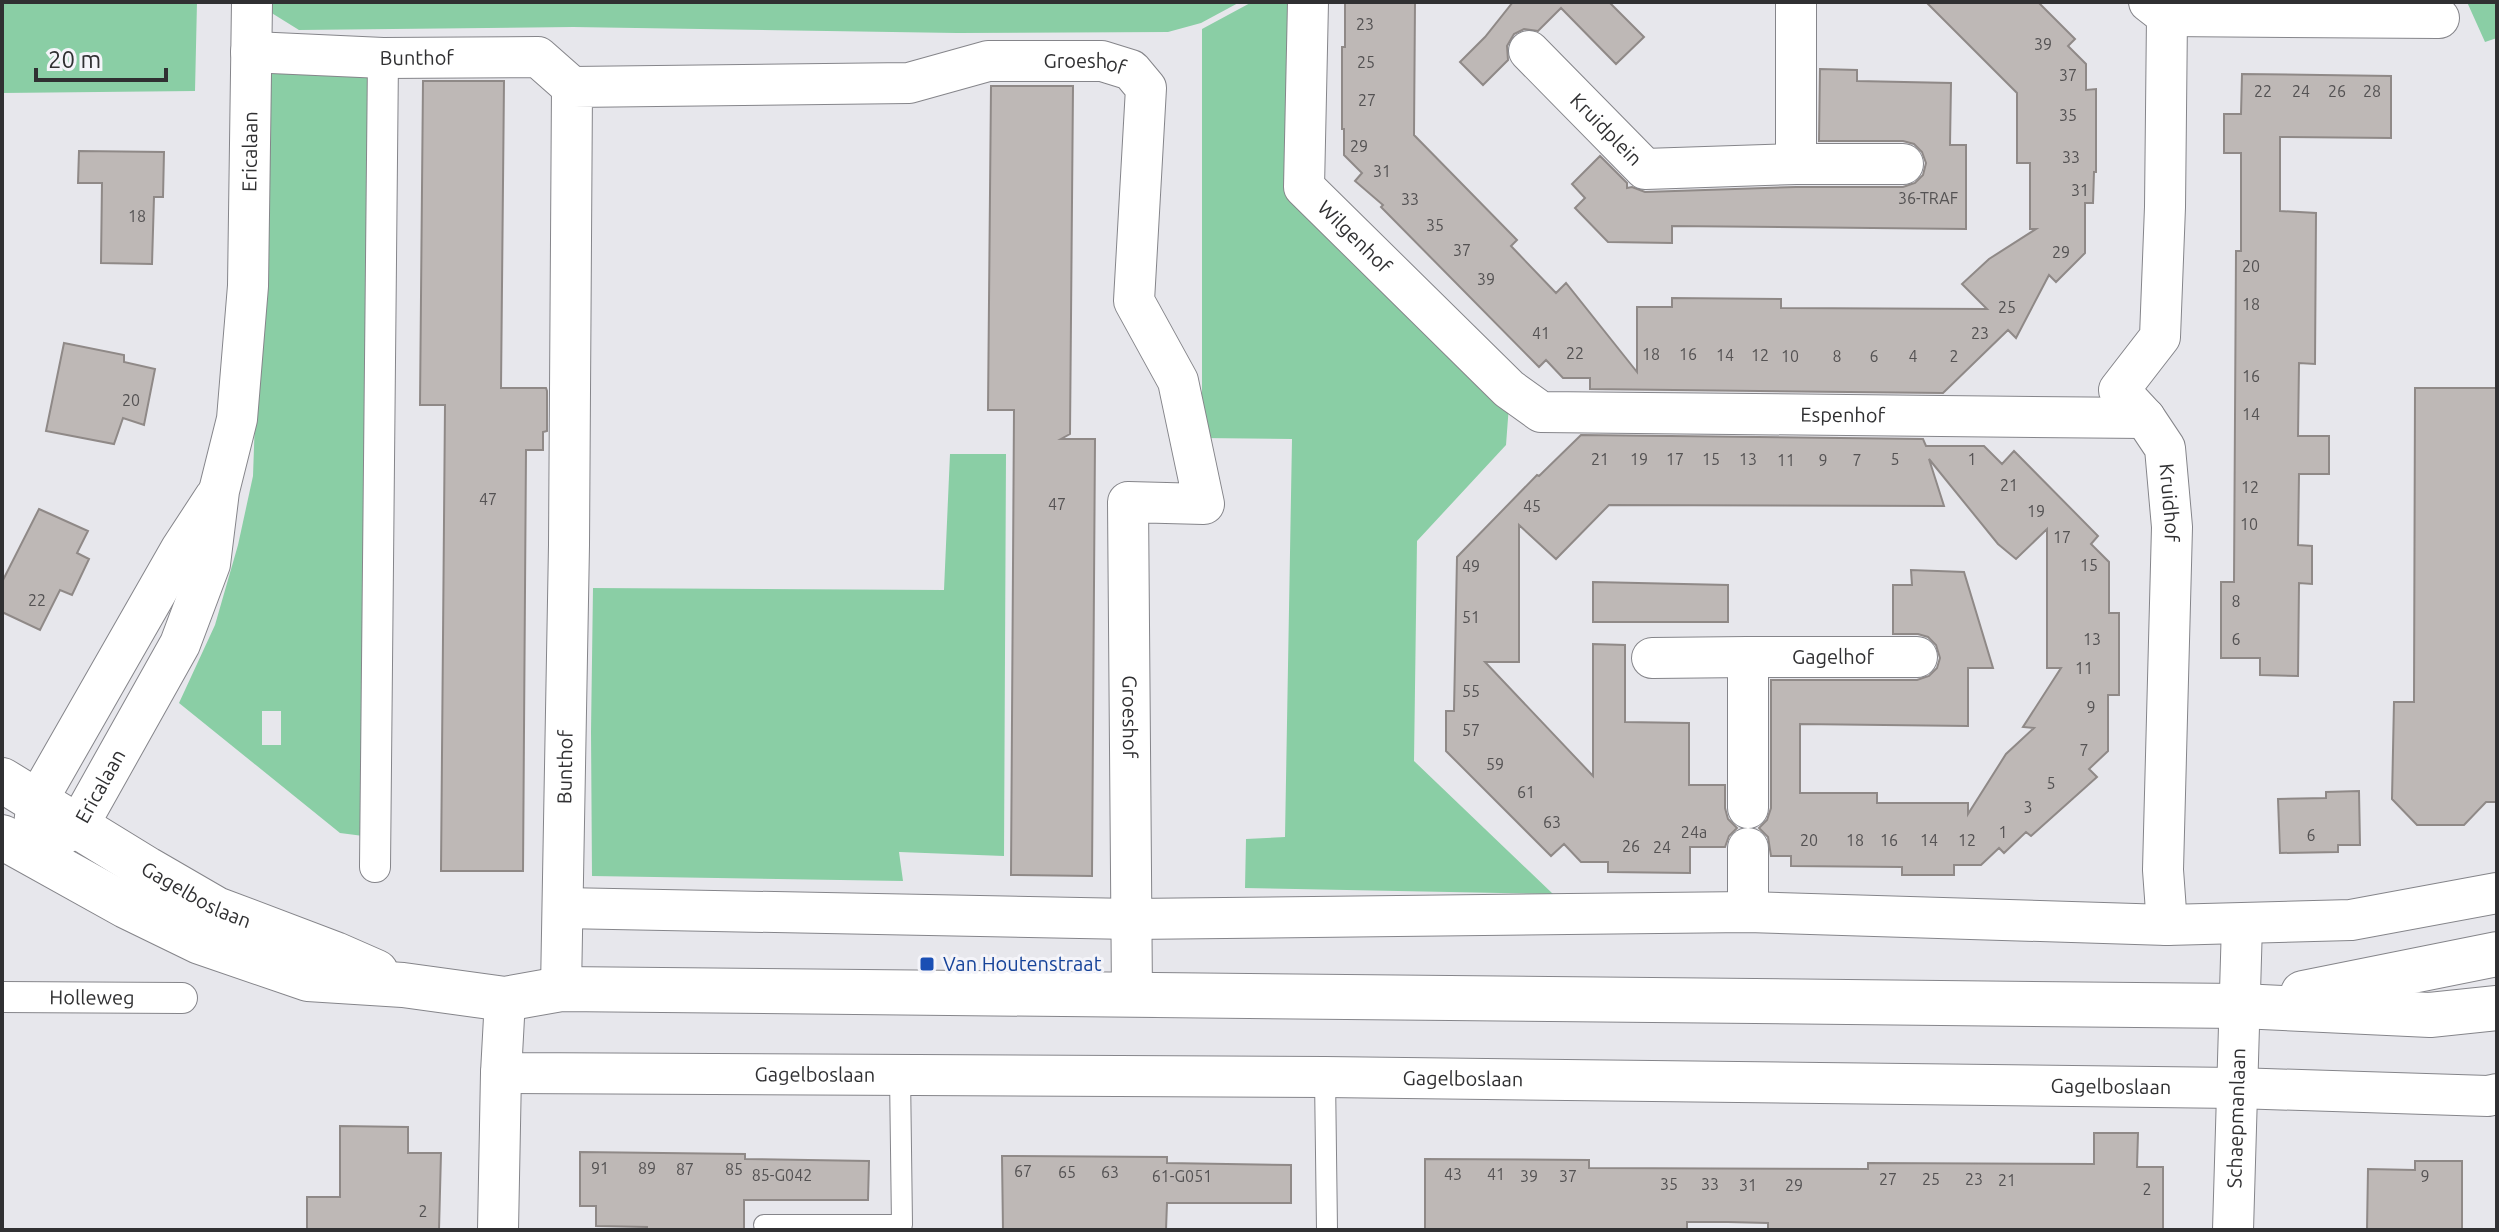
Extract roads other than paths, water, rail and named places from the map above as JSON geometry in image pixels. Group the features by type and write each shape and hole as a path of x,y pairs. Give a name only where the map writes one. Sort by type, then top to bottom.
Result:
{"street":[{"name":"Ericalaan","path":"219,491 19,790 16,845 78,826 180,644 210,564 219,491 237,419 248,286 252,2"},
{"name":"Wilgenhof","path":"1308,2 1304,187 1509,389 1541,412"},
{"path":"1796,2 1796,164"},
{"name":"Kruidhof","path":"2167,925 2163,870 2172,527 2165,448 2145,418 2119,390 2160,337 2165,207 2158,9 2439,18"},
{"name":"Kruidplein","path":"1529,51 1645,169 1903,164"},
{"name":"Bunthof","path":"251,52 383,58 538,57 572,87 569,545 561,989"},
{"path":"375,867 383,58"},
{"name":"Groeshof","path":"572,87 909,83 988,61 1102,61 1131,70 1146,88 1134,301 1178,381 1204,504 1128,502 1132,995"},
{"name":"Espenhof","path":"1541,412 2145,418"},
{"path":"1748,657 1748,808"},
{"name":"Gagelhof","path":"1652,658 1917,657"},
{"name":"Gagelboslaan","path":"19,790 216,909 335,954 403,985"},
{"name":"Gagelboslaan","path":"16,845 126,906 200,942 308,979 403,985 505,999 561,989 2241,1006 2430,1015 2497,1008"},
{"path":"1748,848 1748,912"},
{"path":"563,908 1131,919 1748,912 2167,925 2351,920 2497,893"},
{"path":"2241,1006 2242,924"},
{"name":"Gagelboslaan","path":"2241,1006 2497,954"},
{"name":"Holleweg","path":"2,997 182,998"},
{"path":"498,1230 505,999"},
{"name":"Schaepmanlaan","path":"2233,1230 2241,1006"},
{"name":"Gagelboslaan","path":"501,1073 1325,1077 2497,1094"}],"lane":[{"path":"764,1225 902,1225 900,1074"},
{"path":"1325,1077 1327,1230"}],"place":[{"name":"Van Houtenstraat","path":"927,964"}]}
